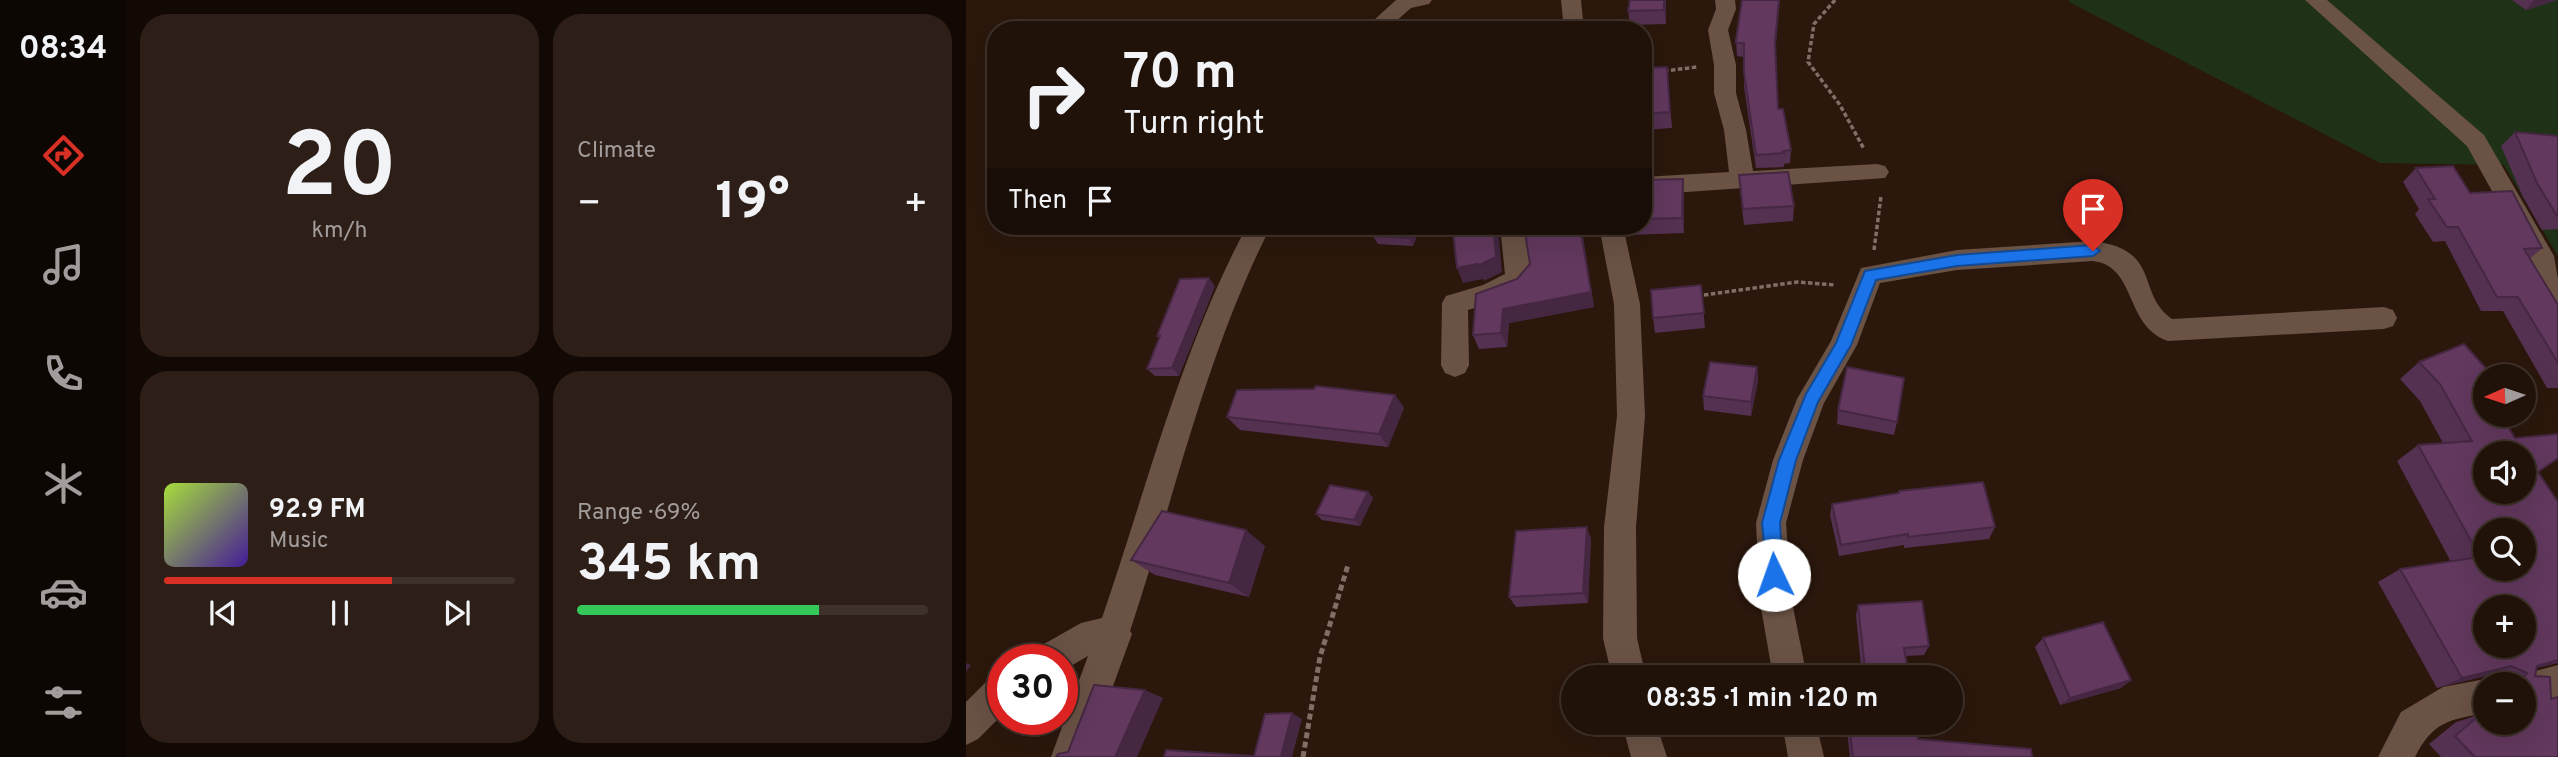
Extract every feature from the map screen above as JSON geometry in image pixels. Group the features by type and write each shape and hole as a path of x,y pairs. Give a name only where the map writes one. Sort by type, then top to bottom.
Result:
{"street":[{"path":"1384,21 1405,4 1422,0"},
{"path":"1571,0 1573,21"},
{"path":"1725,0 1726,9 1718,30 1725,65 1725,93 1735,130 1742,178"},
{"path":"2315,0 2476,141 2541,256 2547,290 2558,308"},
{"path":"1652,185 1877,172"},
{"path":"1069,757 1115,634 1192,390 1242,256 1254,235"},
{"path":"1455,366 1455,303 1490,293 1519,279 1513,235"},
{"path":"1613,235 1627,304 1631,404 1620,527 1619,638 1626,665"},
{"path":"1788,665 1776,601 1771,523 1787,460 1811,399 1843,345 1868,281 1957,260 2093,251 2114,255 2129,266 2155,321 2168,330 2384,318"},
{"path":"1077,644 1093,635 1115,634"},
{"path":"2536,687 2558,682"},
{"path":"2396,757 2413,724 2443,704 2473,698"},
{"path":"966,726 987,705"},
{"path":"1643,735 1649,757"},
{"path":"1801,735 1806,757"}],"path":[{"path":"1690,297 1797,282 1868,281 1881,197 1877,172 1840,105 1808,62 1814,24 1835,0"},
{"path":"1662,72 1725,65"},
{"path":"1303,757 1317,672 1348,565"}],"green space":[{"path":"2558,0 2558,256 2504,165 2380,163 2069,2"}],"building":[{"path":"1630,0 1664,0 1664,10 1628,11"},
{"path":"1742,0 1779,0 1775,42 1778,109 1783,109 1791,150 1783,151 1784,153 1756,155 1744,73 1744,43 1736,43"},
{"path":"1667,67 1670,112 1652,113 1652,68"},
{"path":"2515,132 2558,136 2558,216 2537,183"},
{"path":"2453,166 2470,193 2512,191 2542,248 2524,249 2558,305 2558,363 2518,297 2497,297 2458,227 2447,227 2428,199 2435,199 2416,168"},
{"path":"1788,172 1794,206 1743,209 1739,175"},
{"path":"1683,179 1682,218 1652,219 1652,180"},
{"path":"1374,235 1410,235 1409,238"},
{"path":"1453,235 1494,235 1496,257 1478,266 1457,268"},
{"path":"1525,235 1582,235 1591,292 1503,309 1501,333 1473,335 1476,294 1517,279 1530,264"},
{"path":"1209,278 1172,368 1147,369 1180,279"},
{"path":"1701,285 1704,313 1653,318 1651,290"},
{"path":"2464,344 2482,364 2473,364 2473,427 2508,427 2515,438 2558,434 2558,458 2538,472 2558,502 2558,660 2537,666 2536,672 2525,672 2511,666 2486,672 2473,672 2473,675 2462,678 2400,569 2473,558 2473,581 2536,581 2536,518 2473,518 2473,544 2418,445 2472,441 2440,384 2419,362"},
{"path":"1710,362 1757,367 1751,402 1703,396"},
{"path":"1847,367 1904,378 1897,422 1838,410"},
{"path":"1316,386 1395,395 1379,434 1227,417 1237,390 1314,389"},
{"path":"1983,482 1995,527 1908,537 1908,534 1841,545 1832,504 1899,491"},
{"path":"1330,485 1368,492 1354,520 1316,514"},
{"path":"1162,511 1246,530 1229,583 1131,560"},
{"path":"1587,527 1583,593 1509,597 1516,531"},
{"path":"1922,601 1929,646 1904,648 1907,665 1865,665 1858,605"},
{"path":"2103,622 2131,680 2070,698 2043,638"},
{"path":"2536,676 2550,677 2551,699 2558,697 2558,757 2475,757 2455,736 2473,721 2473,735 2536,735"},
{"path":"1094,685 1145,690 1115,757 1056,757 1068,752 1075,735 1078,735 1078,726"},
{"path":"1292,713 1281,757 1164,757 1166,750 1254,756 1265,714"},
{"path":"1850,735 1918,735 1918,739 2031,749 2032,757 1853,757"}],"route":[{"path":"1774,575 1771,523 1787,460 1811,399 1843,345 1870,275 1957,260 2093,251"}]}
